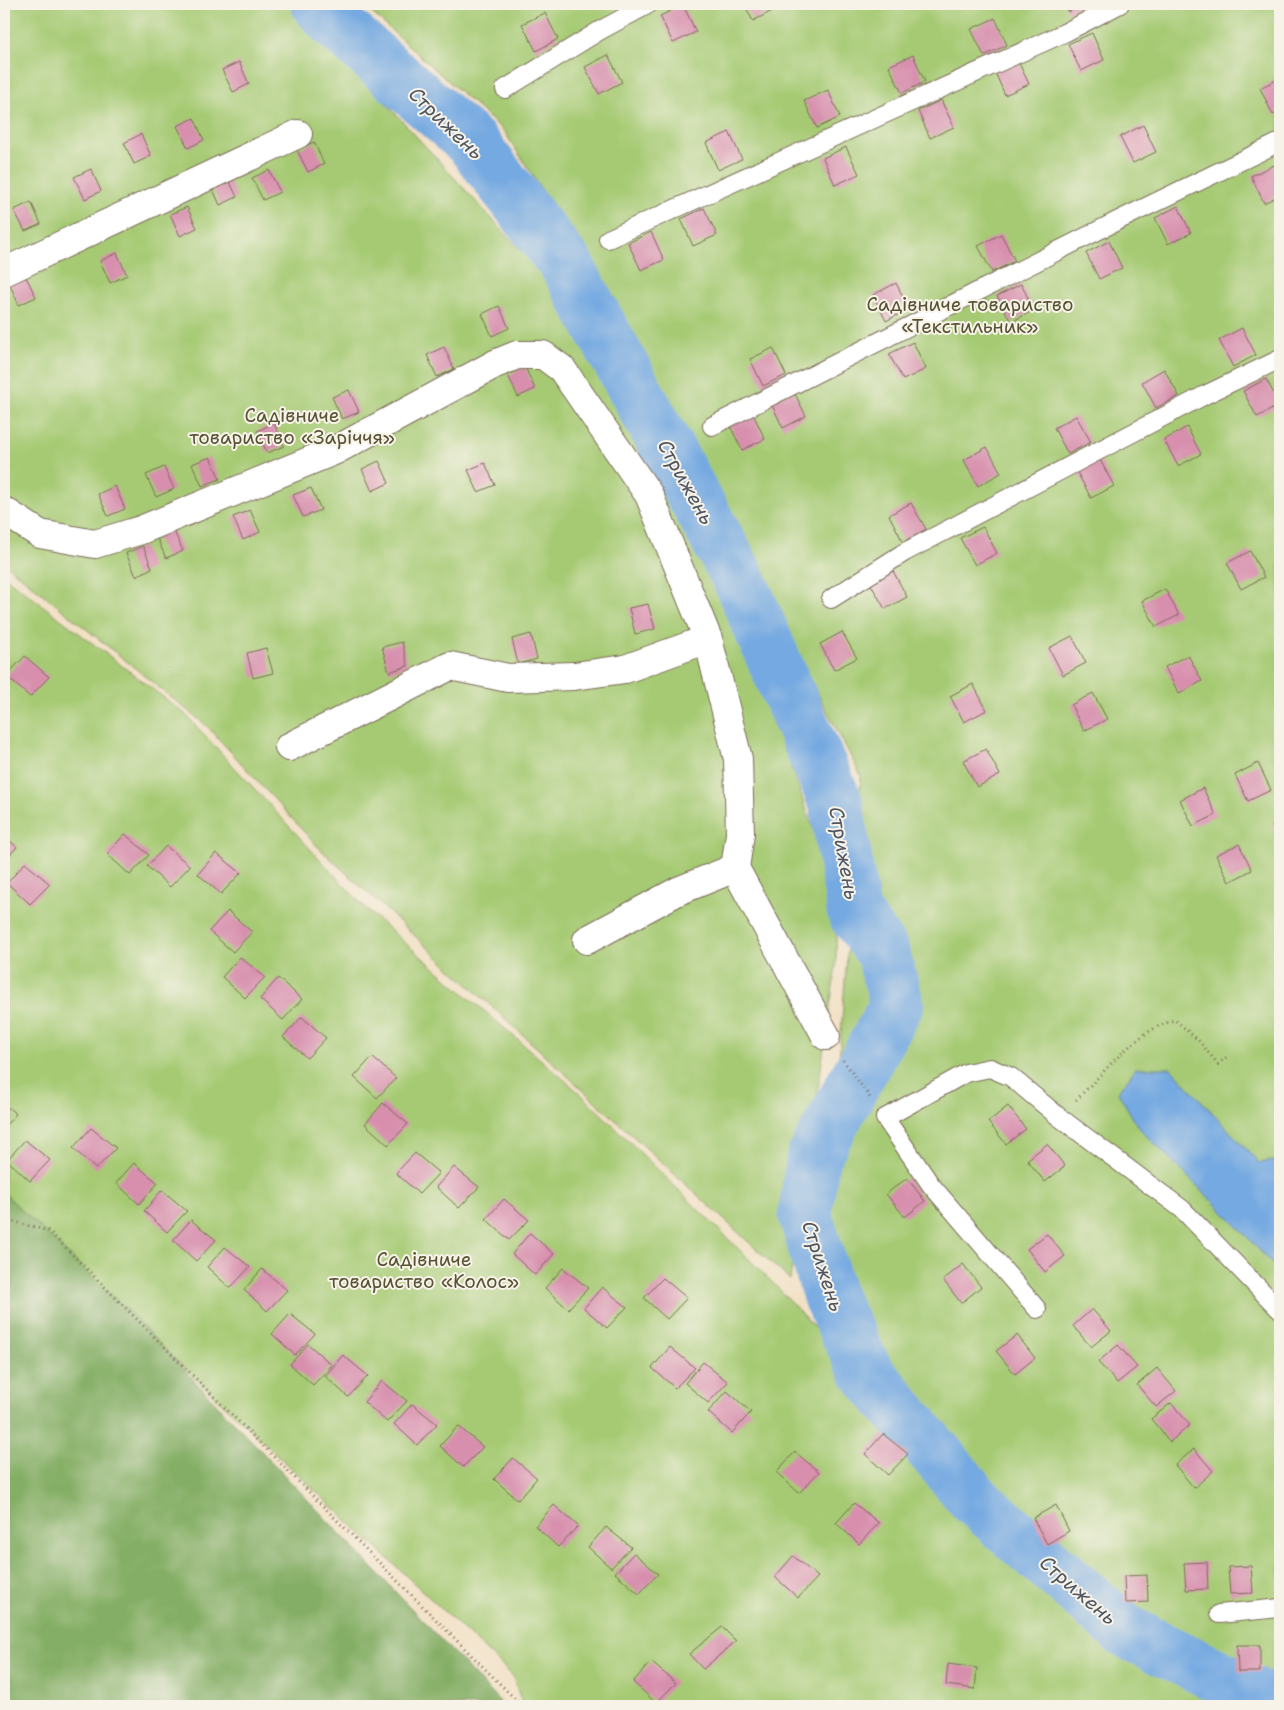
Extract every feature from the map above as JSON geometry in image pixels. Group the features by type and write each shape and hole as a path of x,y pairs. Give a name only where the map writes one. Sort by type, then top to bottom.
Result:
{"street":[{"path":"4,272 298,134"},
{"path":"4,511 40,534 95,544 141,530 336,450 495,364 517,355 543,355 562,369 649,494 708,639 738,759 740,834 735,868 826,1036"},
{"path":"289,747 450,666 508,678 574,676 625,669 708,639"},
{"path":"587,940 678,892 735,868"}],"lane":[{"path":"505,89 599,31 649,4"},
{"path":"608,239 1064,33 1120,4"},
{"path":"712,426 1107,226 1280,142"},
{"path":"831,598 905,552 1205,394 1280,359"},
{"path":"1037,1310 931,1185 885,1118 966,1073 990,1068 1011,1077 1059,1117 1182,1209 1280,1310"},
{"path":"1219,1614 1280,1608"}],"path":[{"path":"1059,1117 1130,1047 1159,1024 1175,1020 1198,1040 1218,1064 1228,1056"},
{"path":"826,1036 885,1118"},
{"path":"4,1219 48,1231 522,1706"}],"green space":[{"name":"Садівниче товариство «Заріччя»","path":"4,4 295,4 557,290 691,525 788,759 837,894 836,966 790,1280 319,848 207,726 4,563"},
{"name":"Садівниче товариство «Текстильник»","path":"362,4 1280,4 1280,1688 1223,1671 1100,1597 990,1498 875,1366 826,1225 861,776 604,286 504,131"},
{"name":"Садівниче товариство «Колос»","path":"4,576 184,713 367,910 582,1095 775,1285 1099,1635 1280,1693 1280,1706 523,1706 512,1675 4,1199"},
{"path":"4,1193 130,1313 504,1706 4,1706"}],"water":[{"path":"1136,1068 1171,1068 1259,1163 1280,1160 1280,1273 1240,1229 1138,1127 1118,1092"}],"building":[{"path":"744,4 773,4 776,9 753,21"},
{"path":"1065,4 1086,4 1068,12"},
{"path":"683,5 696,32 673,43 660,16"},
{"path":"545,13 558,39 536,51 522,24"},
{"path":"995,18 1007,45 984,56 971,29"},
{"path":"1092,33 1104,60 1081,71 1068,44"},
{"path":"608,55 622,82 599,94 585,67"},
{"path":"913,55 925,82 902,93 889,66"},
{"path":"1016,57 1029,84 1005,95 993,68"},
{"path":"239,62 249,84 233,92 222,70"},
{"path":"1280,78 1280,111 1273,115 1260,88"},
{"path":"828,90 840,117 817,128 804,101"},
{"path":"941,100 954,127 930,138 918,111"},
{"path":"194,118 204,140 188,148 177,126"},
{"path":"1143,125 1156,152 1133,163 1120,137"},
{"path":"729,132 742,159 718,170 706,143"},
{"path":"141,134 151,156 134,164 124,143"},
{"path":"314,142 324,164 308,172 297,150"},
{"path":"846,147 859,174 835,185 823,158"},
{"path":"1274,165 1280,177 1280,195 1264,203 1251,176"},
{"path":"91,169 101,191 85,199 74,177"},
{"path":"269,170 280,192 263,200 252,178"},
{"path":"227,176 237,197 220,205 210,183"},
{"path":"31,202 41,224 25,231 14,210"},
{"path":"1178,206 1191,233 1168,244 1155,218"},
{"path":"187,207 197,228 180,236 170,214"},
{"path":"704,208 717,235 693,246 681,219"},
{"path":"651,232 664,260 641,270 628,243"},
{"path":"1001,234 1015,261 992,272 978,246"},
{"path":"1109,241 1122,268 1099,279 1086,253"},
{"path":"117,253 127,275 110,283 100,261"},
{"path":"25,275 36,297 19,305 9,283"},
{"path":"896,283 909,309 886,321 873,295"},
{"path":"1021,284 1034,310 1011,322 997,296"},
{"path":"499,306 509,328 492,336 482,314"},
{"path":"1242,328 1256,355 1233,367 1219,340"},
{"path":"913,342 926,369 903,380 889,354"},
{"path":"444,347 454,369 437,377 427,355"},
{"path":"773,348 786,375 763,386 750,359"},
{"path":"525,367 535,389 518,397 508,375"},
{"path":"1164,369 1179,396 1156,408 1142,382"},
{"path":"1266,379 1280,405 1257,417 1243,391"},
{"path":"349,390 359,412 342,419 332,397"},
{"path":"793,390 806,416 783,428 770,401"},
{"path":"752,412 765,439 742,450 729,424"},
{"path":"1076,416 1091,442 1068,454 1054,428"},
{"path":"274,423 284,446 267,453 257,431"},
{"path":"1187,427 1201,454 1178,466 1164,440"},
{"path":"987,447 1001,473 978,486 964,460"},
{"path":"210,457 220,479 202,486 192,464"},
{"path":"1100,460 1114,486 1091,498 1077,472"},
{"path":"379,461 389,483 372,491 362,469"},
{"path":"485,463 495,485 478,492 468,470"},
{"path":"164,467 174,489 156,497 146,475"},
{"path":"115,486 125,509 108,516 98,494"},
{"path":"311,488 321,510 303,517 293,495"},
{"path":"911,503 926,529 903,542 889,515"},
{"path":"250,510 260,532 243,540 233,517"},
{"path":"983,527 997,553 975,565 960,538"},
{"path":"173,529 183,551 166,558 156,536"},
{"path":"143,546 152,568 136,576 126,553"},
{"path":"1250,551 1264,577 1241,589 1227,563"},
{"path":"893,571 907,597 885,609 870,583"},
{"path":"1165,589 1179,615 1156,627 1142,601"},
{"path":"648,604 655,629 635,634 629,608"},
{"path":"842,632 857,658 834,670 820,644"},
{"path":"531,634 537,659 518,664 512,639"},
{"path":"1072,636 1086,663 1063,675 1049,648"},
{"path":"402,642 408,666 389,672 382,647"},
{"path":"266,648 273,673 253,678 247,653"},
{"path":"1188,655 1202,681 1179,694 1165,667"},
{"path":"25,656 49,677 30,697 6,676"},
{"path":"973,684 987,710 964,722 950,696"},
{"path":"1093,693 1107,719 1084,731 1071,705"},
{"path":"986,749 1000,775 977,787 963,761"},
{"path":"1258,763 1271,790 1248,801 1235,775"},
{"path":"1203,788 1216,815 1193,826 1180,800"},
{"path":"1280,822 1280,843 1272,826"},
{"path":"125,834 149,855 130,875 107,854"},
{"path":"4,836 17,847 4,861"},
{"path":"1239,844 1252,870 1229,882 1216,855"},
{"path":"166,846 190,866 170,887 147,866"},
{"path":"216,853 241,873 221,894 198,874"},
{"path":"25,863 50,884 30,904 7,883"},
{"path":"228,911 252,932 233,952 209,931"},
{"path":"240,957 265,977 245,998 222,977"},
{"path":"278,978 302,999 283,1020 260,999"},
{"path":"302,1017 326,1038 307,1058 283,1037"},
{"path":"372,1057 396,1078 377,1098 354,1077"},
{"path":"383,1103 408,1124 388,1145 365,1124"},
{"path":"4,1104 16,1114 4,1127"},
{"path":"1008,1106 1026,1129 1006,1144 988,1122"},
{"path":"91,1128 116,1148 96,1169 73,1148"},
{"path":"25,1140 50,1160 30,1181 7,1160"},
{"path":"1047,1144 1065,1166 1045,1182 1027,1160"},
{"path":"415,1153 439,1173 419,1194 396,1173"},
{"path":"134,1163 158,1183 139,1204 116,1183"},
{"path":"454,1167 479,1187 459,1208 436,1187"},
{"path":"907,1178 925,1201 905,1217 886,1194"},
{"path":"162,1190 187,1211 167,1232 144,1211"},
{"path":"504,1199 529,1220 509,1240 486,1219"},
{"path":"191,1220 216,1240 196,1261 173,1240"},
{"path":"530,1233 554,1254 535,1275 512,1254"},
{"path":"1047,1234 1065,1256 1045,1272 1027,1249"},
{"path":"225,1247 250,1267 230,1288 207,1267"},
{"path":"963,1264 981,1287 961,1303 943,1280"},
{"path":"563,1268 588,1288 568,1309 545,1288"},
{"path":"262,1269 287,1290 267,1311 244,1290"},
{"path":"663,1278 687,1298 667,1319 644,1298"},
{"path":"602,1287 627,1307 607,1328 584,1308"},
{"path":"1092,1309 1111,1331 1091,1347 1073,1326"},
{"path":"290,1314 315,1334 295,1355 272,1334"},
{"path":"1017,1335 1035,1358 1015,1374 996,1351"},
{"path":"308,1344 332,1365 313,1385 290,1364"},
{"path":"1118,1345 1137,1367 1117,1383 1098,1362"},
{"path":"670,1347 695,1368 675,1388 652,1368"},
{"path":"343,1355 368,1376 348,1397 325,1376"},
{"path":"703,1362 728,1382 708,1403 685,1383"},
{"path":"1157,1368 1176,1391 1156,1407 1137,1385"},
{"path":"382,1381 407,1401 387,1422 364,1402"},
{"path":"727,1391 751,1412 732,1433 708,1412"},
{"path":"1171,1403 1190,1425 1170,1442 1151,1419"},
{"path":"412,1404 437,1424 417,1445 394,1424"},
{"path":"458,1426 483,1447 463,1467 440,1446"},
{"path":"883,1434 908,1454 888,1475 865,1454"},
{"path":"1194,1449 1213,1471 1194,1488 1175,1465"},
{"path":"795,1452 819,1472 799,1493 776,1472"},
{"path":"513,1458 537,1478 518,1500 494,1479"},
{"path":"854,1503 879,1523 859,1544 836,1523"},
{"path":"554,1505 578,1526 558,1547 535,1526"},
{"path":"1056,1505 1069,1531 1047,1544 1033,1518"},
{"path":"606,1527 631,1547 611,1568 588,1547"},
{"path":"634,1553 658,1574 639,1594 615,1573"},
{"path":"793,1556 818,1577 798,1598 775,1577"},
{"path":"1207,1562 1208,1589 1186,1590 1184,1563"},
{"path":"1251,1566 1253,1593 1230,1594 1228,1567"},
{"path":"1147,1575 1148,1602 1125,1603 1124,1576"},
{"path":"722,1627 736,1641 703,1669 689,1654"},
{"path":"1237,1645 1260,1645 1260,1672 1238,1672"},
{"path":"651,1662 676,1683 656,1703 633,1682"},
{"path":"948,1664 977,1668 975,1689 946,1685"}],"waterway":[{"name":"Стрижень","path":"318,4 334,22 472,143 567,266 738,577 836,803 854,913 882,951 897,1004 813,1158 805,1214 830,1298 866,1371 975,1500 1125,1631 1280,1706"}]}
